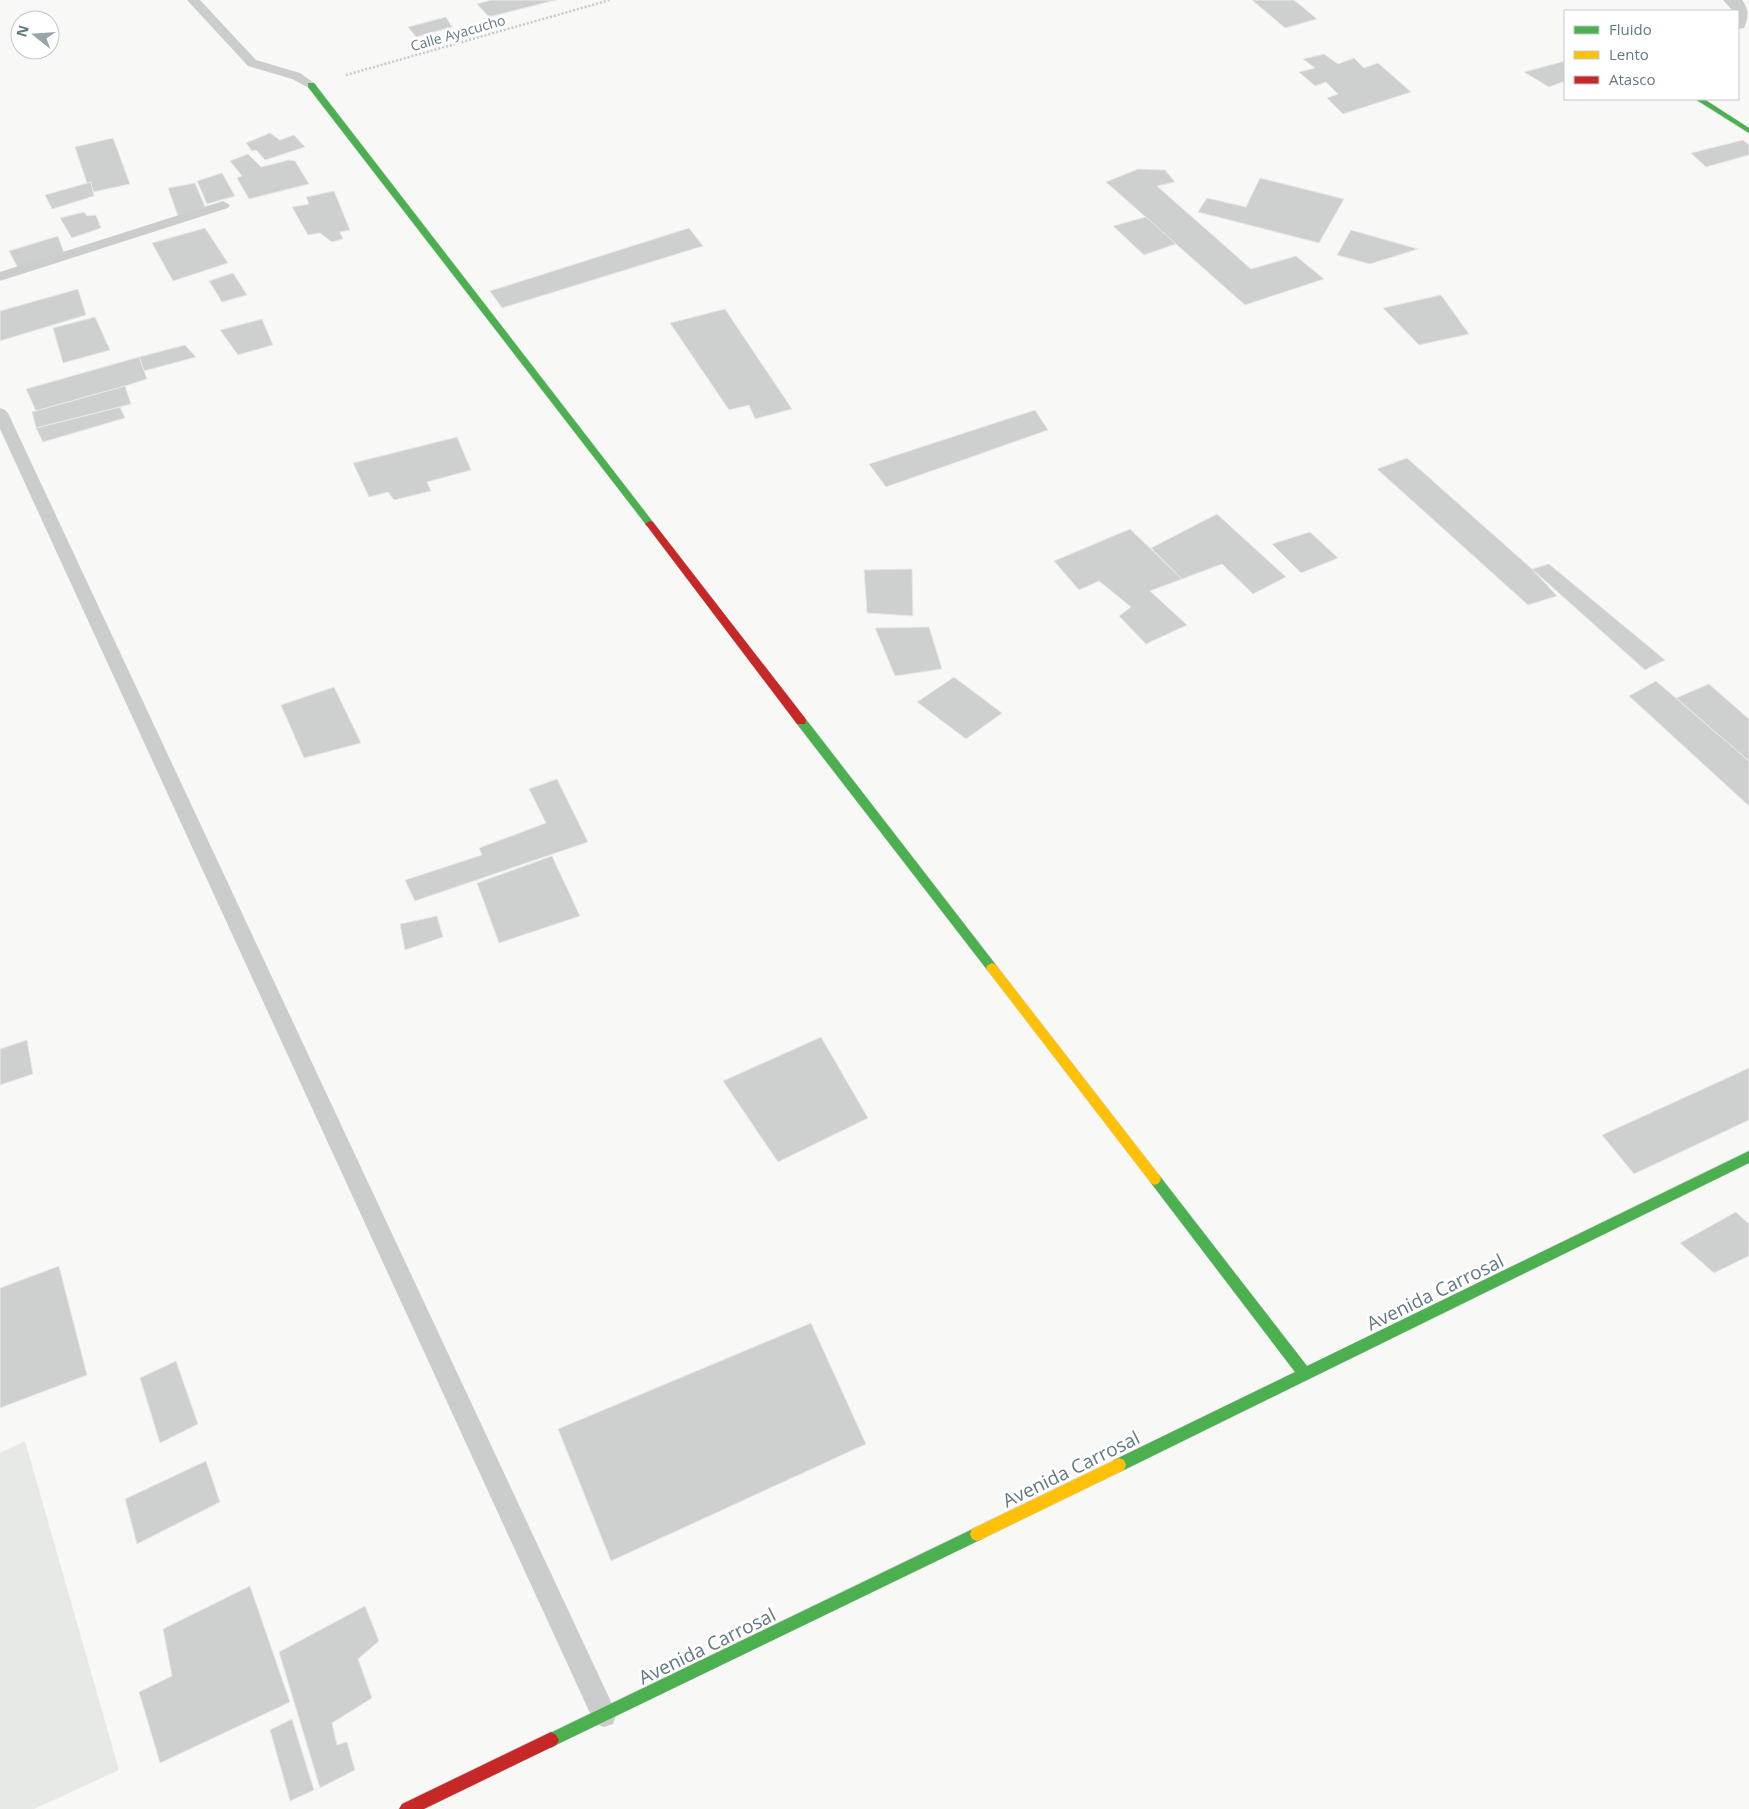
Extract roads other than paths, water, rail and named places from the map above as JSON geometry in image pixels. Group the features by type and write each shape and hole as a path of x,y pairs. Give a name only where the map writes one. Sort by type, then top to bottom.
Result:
{"street":[{"path":"1732,0 1741,9 1742,22"},
{"path":"312,85 1306,1375"},
{"path":"1702,100 1749,131"},
{"name":"Avenida Carrosal","path":"407,1809 1306,1375 1749,1157"}],"lane":[{"path":"193,0 252,63 296,76 312,85"},
{"path":"0,278 223,205"},
{"path":"0,413 604,1715"}]}
